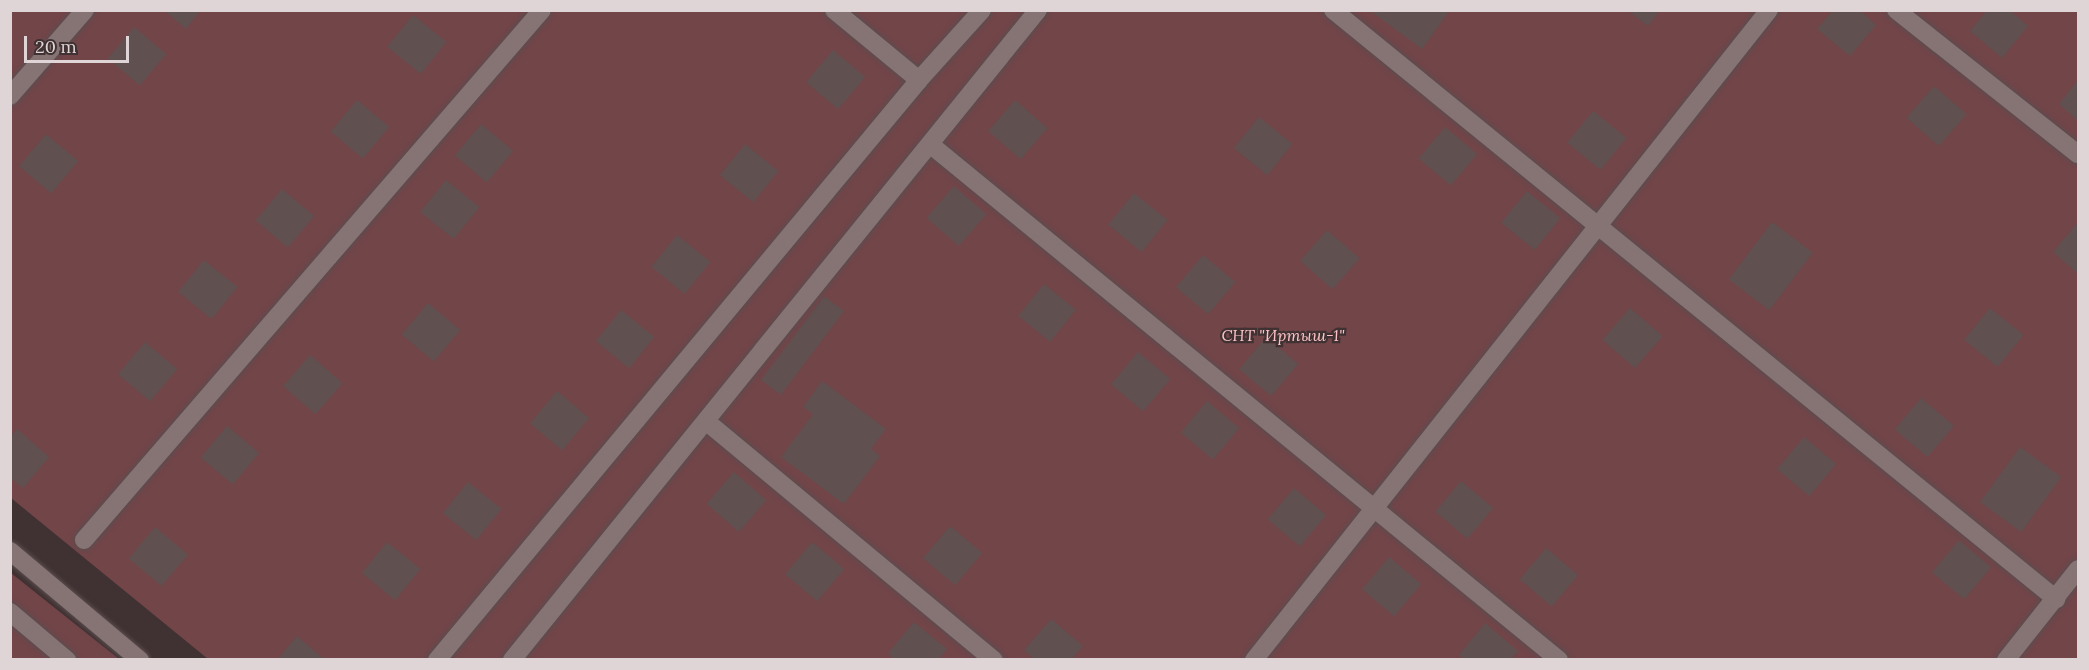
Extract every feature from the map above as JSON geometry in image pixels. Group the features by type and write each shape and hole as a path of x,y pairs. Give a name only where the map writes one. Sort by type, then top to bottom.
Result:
{"street":[{"path":"10,96 85,10"},
{"path":"84,540 542,10"},
{"path":"834,10 919,80"},
{"path":"437,660 919,80 982,10"},
{"path":"512,660 707,422 1038,10"},
{"path":"1334,10 2056,599"},
{"path":"1254,660 1769,10"},
{"path":"1896,10 2079,154"},
{"path":"931,145 1559,660"},
{"path":"707,422 994,660"},
{"path":"10,551 140,660"},
{"path":"2006,660 2079,569"},
{"path":"10,612 67,660"}],"green space":[{"name":"СНТ \"Иртыш-1\"","path":"10,11 2078,11 2078,659 208,659 11,498"},
{"path":"11,573 119,659 11,659"}],"building":[{"path":"164,10 201,10 186,29"},
{"path":"1369,10 1450,10 1422,49"},
{"path":"1627,10 1660,10 1648,26"},
{"path":"1833,10 1860,10 1876,25 1850,56 1817,29"},
{"path":"1987,10 2009,10 2028,26 2002,58 1970,31"},
{"path":"413,15 446,42 421,74 387,47"},
{"path":"134,27 166,54 140,85 108,58"},
{"path":"833,50 865,77 838,109 806,82"},
{"path":"2078,80 2078,121 2059,104"},
{"path":"1934,86 1966,114 1939,146 1906,118"},
{"path":"357,100 389,127 363,158 331,131"},
{"path":"1015,100 1047,128 1021,159 988,131"},
{"path":"1593,111 1626,138 1601,170 1567,143"},
{"path":"1259,117 1292,144 1267,175 1234,148"},
{"path":"481,124 513,151 487,182 455,155"},
{"path":"1445,127 1477,154 1451,185 1419,158"},
{"path":"46,134 78,161 51,193 19,166"},
{"path":"745,144 778,171 753,202 720,175"},
{"path":"446,180 479,207 454,239 420,212"},
{"path":"954,186 986,214 959,246 926,218"},
{"path":"282,189 314,216 288,247 256,220"},
{"path":"1527,191 1560,218 1535,250 1501,223"},
{"path":"1134,193 1167,220 1142,252 1108,225"},
{"path":"1772,222 1813,253 1769,310 1729,280"},
{"path":"2078,222 2078,274 2053,252"},
{"path":"1327,230 1359,258 1333,289 1300,261"},
{"path":"677,235 710,262 685,294 651,267"},
{"path":"1203,255 1235,282 1208,314 1176,287"},
{"path":"204,260 237,287 212,319 178,292"},
{"path":"1044,284 1076,310 1050,342 1018,316"},
{"path":"824,296 844,311 781,395 761,380"},
{"path":"428,303 460,330 434,361 402,334"},
{"path":"1630,308 1662,336 1635,368 1602,340"},
{"path":"1990,308 2023,335 1998,367 1964,340"},
{"path":"621,310 654,337 629,368 596,341"},
{"path":"1266,337 1298,364 1271,396 1239,369"},
{"path":"145,342 177,369 150,401 118,374"},
{"path":"1138,352 1170,379 1143,411 1111,384"},
{"path":"310,355 342,383 316,414 283,386"},
{"path":"822,381 886,429 871,449 880,456 844,504 781,457 813,414 803,407"},
{"path":"557,391 589,418 562,450 530,423"},
{"path":"1921,398 1954,426 1928,457 1895,429"},
{"path":"1207,401 1239,428 1213,459 1181,432"},
{"path":"227,426 259,453 233,484 201,457"},
{"path":"17,429 49,457 23,488 10,478 10,437"},
{"path":"1804,437 1836,464 1809,496 1777,469"},
{"path":"2020,447 2061,477 2021,532 1980,502"},
{"path":"734,472 766,500 739,532 706,504"},
{"path":"1461,481 1493,508 1467,539 1435,512"},
{"path":"468,482 501,509 476,540 443,513"},
{"path":"1294,488 1326,515 1300,546 1268,519"},
{"path":"950,526 982,553 955,585 923,558"},
{"path":"155,527 188,555 162,586 129,558"},
{"path":"1959,540 1991,567 1964,599 1932,572"},
{"path":"387,542 420,569 395,600 362,573"},
{"path":"812,542 844,569 817,601 785,574"},
{"path":"1546,548 1578,575 1552,606 1520,579"},
{"path":"1389,557 1421,584 1394,616 1362,589"},
{"path":"1051,619 1083,646 1071,660 1035,660 1024,650"},
{"path":"914,622 947,649 938,660 895,660 888,653"},
{"path":"1485,623 1518,651 1510,660 1464,660 1459,655"},
{"path":"297,636 325,660 277,660"}]}
